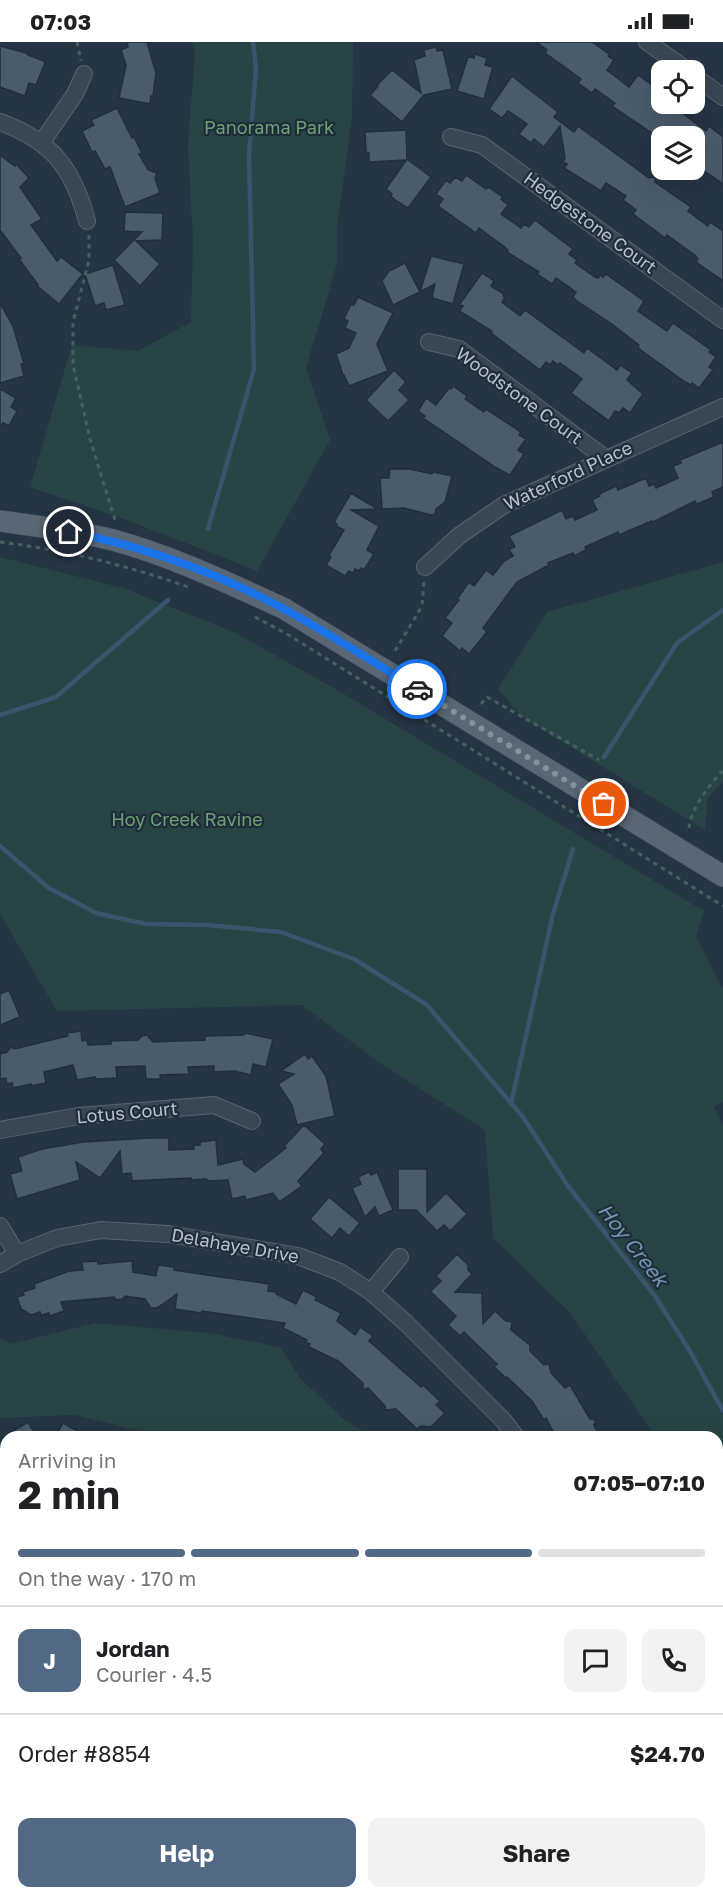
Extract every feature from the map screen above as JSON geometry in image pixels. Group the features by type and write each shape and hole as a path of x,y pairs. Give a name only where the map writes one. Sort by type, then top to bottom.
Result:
{"main road":[{"path":"0,521 112,540 221,579 283,608 723,876"}],"street":[{"path":"647,42 673,60"},
{"path":"42,142 75,94 84,74"},
{"path":"705,84 723,97"},
{"path":"0,122 42,142 66,170 81,197 87,220"},
{"name":"Hedgestone Court","path":"451,137 482,145 723,320"},
{"name":"Woodstone Court","path":"429,342 459,349 605,458"},
{"name":"Waterford Place","path":"426,567 460,535 488,514 605,458 723,407"},
{"name":"Lotus Court","path":"0,1130 79,1116 214,1106 252,1121"},
{"path":"0,1226 17,1254"},
{"name":"Delahaye Drive","path":"0,1264 17,1254 57,1238 101,1230 141,1231 298,1256 340,1272 371,1292 406,1323 512,1431"},
{"path":"371,1292 400,1257"}],"path":[{"path":"87,220 89,260 73,322 73,365 90,439 115,520 112,540"},
{"path":"0,542 36,546 95,558 149,573 199,591"},
{"path":"395,651 422,606 426,567"},
{"path":"249,613 723,906"},
{"path":"481,704 487,697 599,760"},
{"path":"689,828 690,820 705,791 723,770"}],"green space":[{"name":"Panorama Park","path":"192,42 353,42 352,118 337,227 337,264 306,368 330,440 257,571 124,519 30,487 72,345 138,351 191,322 193,242 188,144 195,53"},
{"name":"Hoy Creek Ravine","path":"0,557 123,588 236,633 339,691 704,911 696,936 723,990 723,1102 714,1107 723,1125 723,1431 651,1431 570,1313 493,1238 485,1130 380,1063 302,1005 57,1011 0,914"},
{"path":"723,562 723,781 707,800 705,830 522,717 498,689 547,612"},
{"path":"95,1323 208,1333 280,1347 301,1379 347,1422 364,1431 139,1431 75,1415 0,1418 0,1338 11,1344"}],"building":[{"path":"127,42 147,42 156,73 150,104 119,98 126,65 121,50 128,47"},
{"path":"536,42 592,42 614,60 607,70 629,87 638,75 651,84 651,114 683,114 699,126 651,126 651,132 612,106 615,103 595,89 592,93 578,83 581,79 545,53 547,50"},
{"path":"0,46 30,54 28,55 45,63 36,85 29,83 25,96 0,87"},
{"path":"436,47 437,51 443,50 452,89 424,95 402,122 370,95 392,70 421,93 414,60 425,56 424,50"},
{"path":"475,54 487,58 485,65 493,67 484,99 457,91 468,57 474,58"},
{"path":"512,76 558,112 554,117 574,132 578,126 651,178 651,180 655,180 691,207 688,211 708,226 710,222 723,231 723,281 696,262 698,259 696,256 667,235 665,238 633,214 636,210 623,200 626,196 606,183 601,191 564,168 567,164 563,162 565,158 560,126 544,147 534,139 531,143 519,134 527,124 508,111 502,118 489,109"},
{"path":"117,108 142,153 139,154 148,170 157,173 155,178 160,193 125,207 110,167 105,169 95,151 92,152 82,131 94,125 91,120"},
{"path":"709,126 723,137 723,184 705,172 705,130"},
{"path":"406,130 407,160 369,162 365,132"},
{"path":"0,155 15,166 16,164 29,178 20,187 42,219 31,225 57,261 61,257 83,274 59,304 37,286 19,259 21,258 0,230"},
{"path":"407,159 431,177 408,208 395,200 386,189"},
{"path":"466,175 486,189 488,187 503,197 501,199 508,205 501,214 521,228 524,224 529,227 535,220 573,249 569,254 577,260 575,263 595,277 598,278 600,275 603,277 606,274 644,301 638,311 667,331 673,323 711,350 709,352 716,357 709,367 713,370 699,388 692,383 691,385 685,382 638,348 639,345 609,322 578,302 573,297 576,292 556,278 552,284 537,274 539,272 507,252 508,250 479,228 476,233 438,206 443,199 436,194 446,180 450,183 455,177 462,181"},
{"path":"125,212 163,213 162,240 136,241 160,264 140,286 114,260 142,232 124,231"},
{"path":"431,256 464,264 453,304 432,298 435,284 420,292"},
{"path":"405,263 420,292 393,305 382,281 389,271"},
{"path":"113,265 125,305 106,310 104,303 95,306 85,274"},
{"path":"482,273 494,281 491,286 504,294 502,302 520,316 525,310 584,353 587,348 617,370 620,365 632,373 627,380 643,394 630,413 623,408 619,413 615,411 609,421 571,393 582,379 560,363 558,365 553,361 550,365 546,362 540,370 491,333 492,331 459,311 463,306 459,305"},
{"path":"358,297 393,313 377,344 388,371 349,386 336,354 349,348 356,333 345,328 348,321 344,319 351,304 354,305"},
{"path":"0,303 13,326 24,364 21,364 24,376 0,383"},
{"path":"394,370 406,382 399,390 409,400 388,421 366,400"},
{"path":"453,386 467,396 465,399 484,412 486,409 521,432 519,435 526,439 518,450 524,454 510,475 423,418 425,416 418,411 426,398 436,405"},
{"path":"0,389 16,398 11,407 17,411 9,426 3,423 0,428"},
{"path":"723,442 723,487 712,492 714,497 697,504 695,501 653,522 619,535 618,532 585,547 586,550 574,556 573,553 548,563 549,565 517,582 483,628 487,632 469,654 462,648 460,651 442,636 452,623 445,618 469,582 474,586 486,570 493,575 504,561 513,556 509,549 515,547 509,536 562,510 566,519 573,516 575,520 597,510 592,500 616,486 618,490 646,478 649,486 654,484 656,488 678,478 673,466 681,463 680,460"},
{"path":"390,469 410,469 452,476 445,502 436,509 435,514 431,515 404,508 382,509 380,478 389,478"},
{"path":"351,493 378,509 351,510 379,526 367,550 374,554 364,570 355,569 353,573 349,571 345,576 326,565 331,557 329,555 344,530 336,526 334,522"},
{"path":"9,990 20,1017 0,1025 0,994"},
{"path":"81,1031 82,1041 87,1040 88,1045 138,1040 147,1035 153,1042 205,1040 205,1036 244,1035 245,1033 273,1039 266,1067 253,1064 251,1075 235,1071 214,1072 214,1066 188,1067 189,1074 160,1075 161,1079 146,1079 145,1066 116,1067 117,1078 95,1079 95,1077 77,1080 73,1065 44,1072 46,1083 31,1086 31,1084 13,1088 12,1083 7,1084 6,1078 0,1079 0,1054 7,1052 11,1047 14,1049"},
{"path":"305,1054 308,1059 312,1056 326,1076 335,1116 297,1125 292,1105 278,1084 294,1074 281,1071"},
{"path":"304,1125 325,1144 321,1149 324,1153 298,1181 302,1186 279,1202 273,1193 246,1200 245,1196 232,1199 228,1180 208,1181 206,1179 191,1180 191,1178 132,1181 131,1173 122,1174 120,1151 100,1178 76,1162 80,1180 17,1199 10,1174 22,1171 18,1157 42,1149 83,1142 149,1138 169,1138 169,1150 194,1149 194,1145 200,1145 200,1142 216,1140 218,1165 243,1159 244,1164 255,1172 286,1148 284,1146"},
{"path":"398,1169 427,1169 427,1212 446,1193 467,1214 450,1231 444,1225 437,1231 416,1210 398,1210"},
{"path":"369,1172 371,1175 377,1172 393,1210 379,1216 375,1207 365,1217 352,1188 361,1184 358,1177"},
{"path":"329,1197 360,1223 349,1236 340,1228 332,1238 310,1219"},
{"path":"457,1254 468,1265 468,1270 472,1274 455,1292 482,1293 483,1324 495,1311 506,1321 512,1322 511,1330 530,1345 530,1351 544,1365 549,1364 551,1373 565,1388 570,1385 590,1419 596,1420 594,1425 597,1431 553,1431 532,1401 494,1367 497,1364 464,1332 460,1336 448,1325 456,1316 429,1290 441,1281 436,1276"},
{"path":"98,1261 98,1264 132,1261 133,1272 156,1276 158,1265 174,1267 174,1270 269,1284 268,1291 276,1292 296,1304 303,1290 317,1297 315,1300 341,1313 337,1321 355,1335 360,1327 373,1336 369,1341 440,1401 436,1405 445,1413 431,1427 421,1426 417,1429 396,1409 385,1410 385,1406 368,1388 363,1390 363,1383 338,1361 309,1347 310,1344 305,1342 307,1340 283,1328 285,1323 175,1309 177,1294 157,1308 151,1308 145,1299 125,1296 123,1299 116,1300 114,1297 61,1302 64,1311 50,1316 49,1313 41,1315 40,1312 31,1315 21,1309 17,1297 35,1288 34,1284 69,1271 83,1270 82,1262"},
{"path":"28,1422 33,1431 13,1431"},
{"path":"63,1423 77,1431 58,1431"}],"waterway":[{"path":"208,529 254,369 249,155 256,68 253,42"},
{"path":"0,715 56,697 168,600"},
{"path":"604,757 677,643 723,610"},
{"name":"Hoy Creek","path":"0,846 49,888 96,913 146,924 208,925 281,932 354,959 427,1005 523,1117 568,1186 655,1296 691,1353 723,1411"},
{"path":"511,1104 553,914 573,849"}],"way so far":[{"path":"417,689 604,804"}],"route":[{"path":"69,532 129,545 221,579 283,608 417,689"}]}
